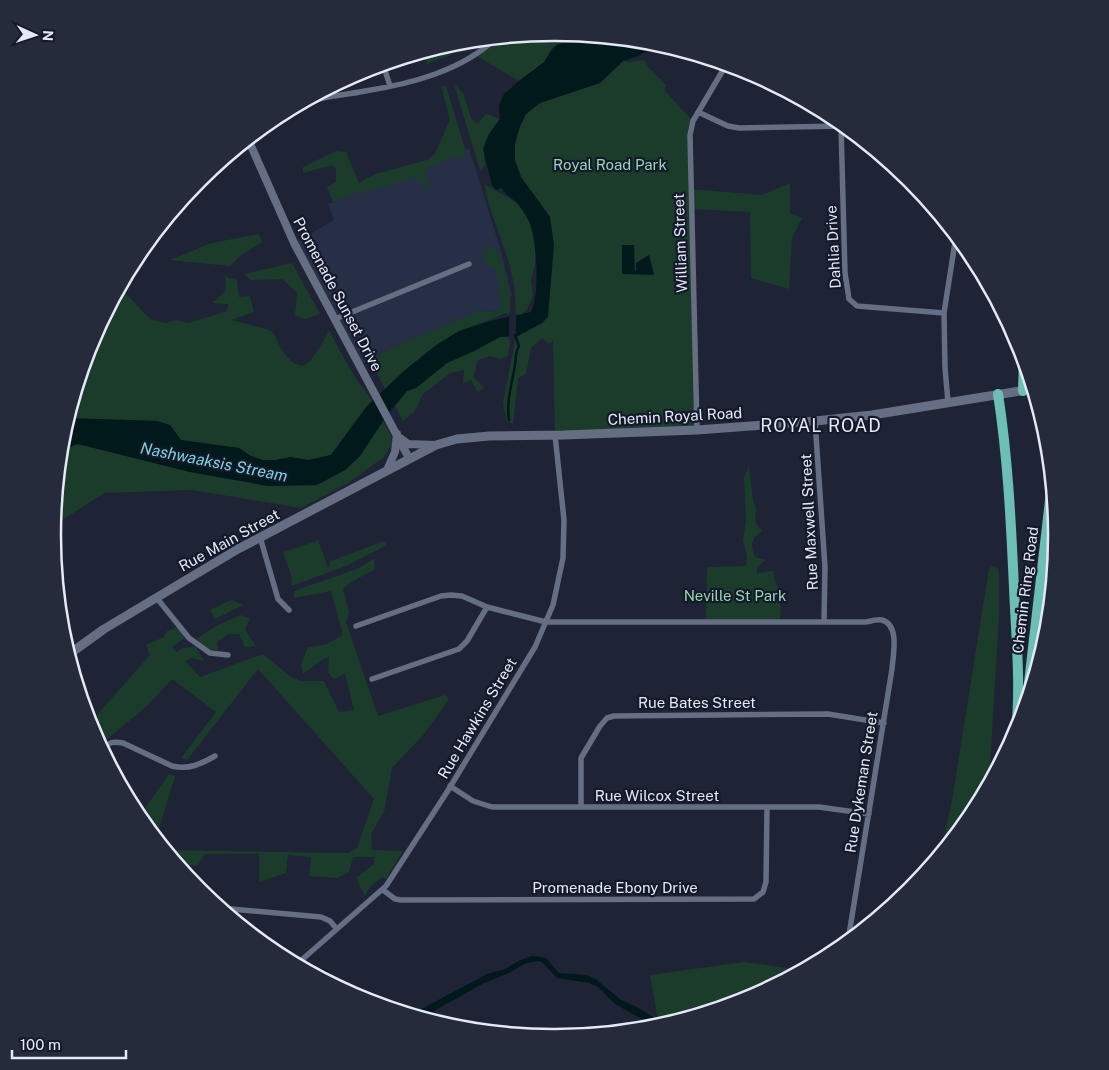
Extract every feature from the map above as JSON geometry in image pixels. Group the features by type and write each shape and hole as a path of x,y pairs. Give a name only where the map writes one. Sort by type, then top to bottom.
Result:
{"highway":[{"path":"998,394 1004,441 1013,569 1018,684 1017,708"},
{"name":"Chemin Ring Road","path":"1031,661 1048,521"}],"main road":[{"name":"Chemin Royal Road","path":"409,458 436,444 458,439 489,436 698,430 815,421 872,415 1026,390"},
{"name":"Rue Main Street","path":"75,650 104,629 156,597 260,537 409,458"}],"street":[{"path":"327,97 390,86 445,70 475,55 487,46"},
{"path":"385,71 390,86"},
{"name":"William Street","path":"698,430 689,144 691,128 698,112 722,71"},
{"path":"698,112 728,126 739,128 832,126"},
{"name":"Dahlia Drive","path":"842,134 844,273 849,299 857,306 944,313"},
{"name":"Promenade Sunset Drive","path":"251,146 294,243 409,458"},
{"path":"948,402 944,313 954,246"},
{"path":"334,319 469,264"},
{"name":"Rue Maxwell Street","path":"815,421 825,567 824,622"},
{"path":"397,434 408,444 436,444"},
{"path":"387,470 394,452 397,434"},
{"name":"Rue Hawkins Street","path":"302,959 336,928 383,890 390,881 535,646 546,622 559,580 564,542 564,520 555,435"},
{"path":"260,537 278,599 289,610"},
{"path":"356,626 451,594 462,596 487,607 546,622 824,622"},
{"path":"156,597 189,638 210,653 228,655"},
{"path":"372,678 459,649 467,642 487,607"},
{"name":"Rue Dykeman Street","path":"824,622 880,620 887,622 894,637 892,669 884,723 850,931"},
{"name":"Rue Bates Street","path":"581,807 581,758 600,726 608,718 614,716 828,714 884,723"},
{"path":"108,744 114,741 123,743 179,768 195,766 215,756"},
{"name":"Rue Wilcox Street","path":"450,786 474,801 492,807 819,807 869,814"},
{"name":"Promenade Ebony Drive","path":"383,890 395,899 401,900 754,899 766,888 767,807"},
{"path":"233,909 321,917 330,921 336,928"}],"shaded area":[{"path":"469,148 501,251 512,296 501,300 502,306 494,312 478,311 387,350 360,365 294,243 334,220 328,204"}],"green space":[{"path":"565,41 556,46 542,64 519,81 475,55 490,45"},
{"path":"450,53 451,55 427,64 426,58"},
{"name":"Royal Road Park","path":"645,60 648,67 666,85 664,90 693,121 691,189 762,195 790,183 790,213 802,218 792,238 789,289 751,278 750,212 692,209 697,430 555,435 553,341 548,344 542,338 531,348 526,374 518,378 513,424 507,422 503,403 516,336 542,323 550,217 521,177 515,160 515,144 520,126 526,114 540,103 600,83 623,61"},
{"path":"454,84 463,93 471,118 477,124 486,114 500,119 486,141 484,151 485,166 480,170"},
{"path":"441,86 446,86 465,149 463,159 455,156 425,170 431,191 427,185 424,187 415,177 385,187 359,192 333,202 327,187 336,182 336,168 332,165 303,173 303,167 336,151 346,152 359,183 375,174 427,160 435,154 450,119"},
{"path":"484,184 519,204 530,223 535,243 535,264 531,280 533,296 527,309 522,314 516,315 514,285 509,262 489,205"},
{"path":"259,234 262,242 241,255 230,266 170,260 212,243"},
{"path":"489,246 498,253 503,266 508,284 509,315 504,313 464,329 448,338 420,358 385,389 370,360 387,350 478,311 494,312 502,306 496,270 487,265 481,254"},
{"path":"292,263 320,314 305,319 295,316 297,293 282,279 251,280 244,274"},
{"path":"225,277 237,280 239,297 250,296 254,312 231,320 270,330 288,357 298,365 302,366 311,360 329,330 358,382 372,401 331,455 308,460 290,457 263,460 251,456 239,448 181,440 170,425 157,421 75,418 98,346 125,292 152,320 166,323 176,320 189,323 227,311 228,304 212,303 226,291"},
{"path":"509,336 508,355 500,359 490,356 478,360 473,377 484,388 478,392 471,380 463,383 464,370 450,373 423,394 414,412 403,421 395,406 407,391 416,388 447,363 500,337"},
{"path":"383,421 391,436 392,444 384,457 348,483 301,508 192,490 104,493 61,521 69,448 78,444 190,472 268,486 317,485 345,470 360,456"},
{"name":"Neville St Park","path":"749,466 753,501 756,508 755,522 762,531 752,542 752,549 755,557 765,560 757,568 757,573 773,571 781,594 780,622 706,622 707,567 746,566 747,557 743,540 746,520 744,477"},
{"path":"318,540 328,568 331,561 384,541 387,545 346,566 291,586 292,578 283,552"},
{"path":"375,558 374,570 351,582 343,589 349,613 346,622 378,716 445,695 449,699 424,734 392,768 384,812 371,834 372,850 403,851 386,879 382,877 370,887 365,896 356,878 374,864 374,857 353,857 349,872 337,878 309,876 311,857 288,855 286,873 259,882 259,854 205,854 197,866 187,865 174,850 348,853 357,848 374,799 258,669 187,760 181,758 216,712 172,679 148,705 106,740 95,717 150,655 146,645 164,637 167,631 177,627 186,637 172,647 177,652 182,648 196,647 204,661 192,658 185,661 200,677 263,654 291,677 301,681 324,681 339,712 354,710 345,673 334,679 328,673 329,657 303,674 301,664 308,647 325,645 343,635 331,591 294,598 294,591 357,569"},
{"path":"992,566 997,567 999,572 999,616 990,767 965,809 944,839 952,800 989,569"},
{"path":"231,600 243,605 215,619 210,610"},
{"path":"240,615 250,618 245,630 256,646 245,647 239,634 228,634 217,642 218,650 209,649 196,639 216,626"},
{"path":"169,774 175,776 159,830 144,809"},
{"path":"744,962 791,969 713,1003 658,1018 650,975"}],"water":[{"name":"Nashwaaksis Stream","path":"587,42 648,50 623,61 600,83 540,103 526,114 520,126 515,144 515,160 521,177 550,217 554,245 548,317 542,323 518,336 500,337 447,363 416,388 407,391 387,415 360,456 345,470 317,485 268,486 190,472 78,444 69,448 75,418 157,421 170,425 181,440 239,448 251,456 263,460 290,457 308,460 331,455 367,406 404,371 435,346 459,331 494,320 531,312 536,294 536,269 530,224 518,204 502,188 496,190 492,185 483,149 489,134 500,119 499,105 504,94 544,62 552,49 558,44"},
{"path":"622,245 634,245 635,271 636,263 649,255 654,275 622,274"},
{"path":"532,956 546,958 559,973 587,975 597,980 621,1000 655,1018 644,1020 615,1004 598,987 589,983 557,978 542,962 538,961 526,963 509,973 484,983 431,1013 420,1010 487,974 505,969 520,960"},
{"path":"316,967 326,970 337,979 336,978"}],"pier":[{"path":"509,315 516,315 516,339 509,339"}],"waterway":[{"path":"509,420 509,399 516,353 519,346 515,335"}],"district":[{"name":"ROYAL ROAD","path":"821,425"}]}
